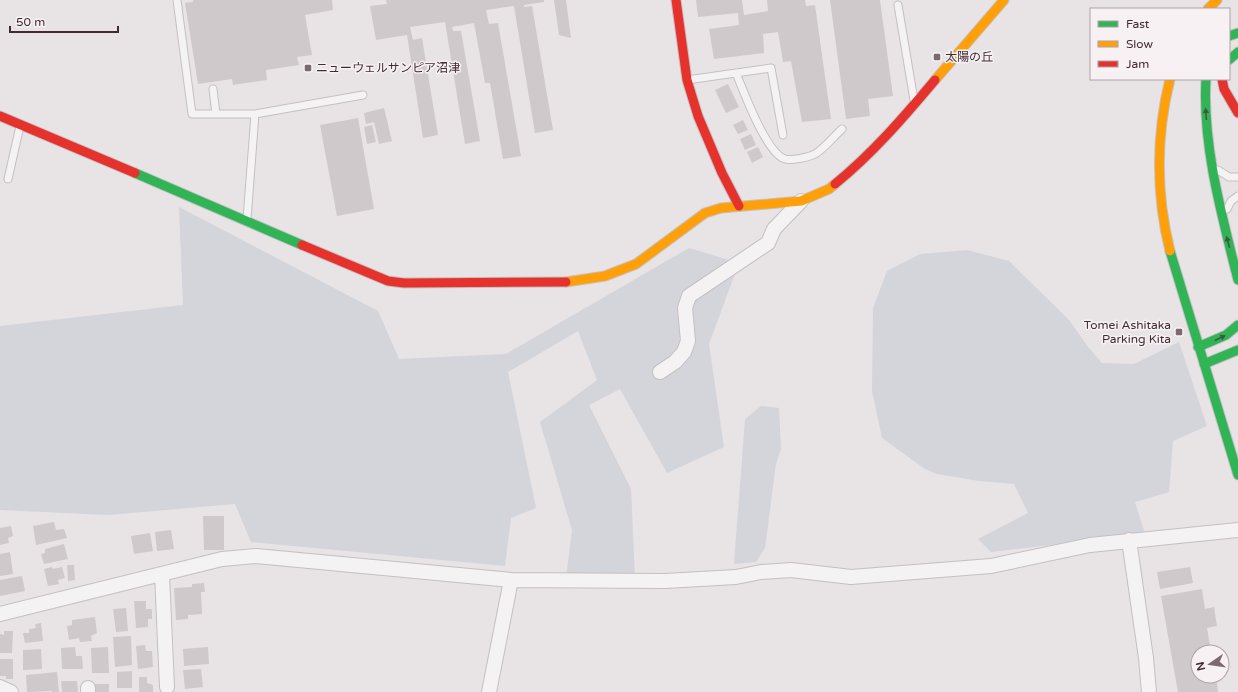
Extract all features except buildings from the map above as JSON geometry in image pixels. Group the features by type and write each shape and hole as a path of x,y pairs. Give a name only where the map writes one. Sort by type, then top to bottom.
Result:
{"main road":[{"path":"676,0 687,80 698,116 722,173 739,206"},
{"path":"0,116 388,281 404,284 566,282 605,276 636,264 705,213 721,208 801,201 829,189 852,170 915,104 1004,0"},
{"path":"1209,8 1217,0"},
{"path":"1230,59 1238,52"},
{"path":"1170,80 1162,121 1159,154 1160,187 1164,222 1172,256 1198,347 1238,475"},
{"path":"1206,80 1206,115 1211,158 1224,225 1238,280"},
{"path":"1222,80 1224,89 1238,113"},
{"path":"1198,347 1226,335 1238,324"},
{"path":"1204,364 1238,350"}],"street":[{"path":"660,372 675,362 684,352 688,341 684,308 689,296 768,243 774,229 801,201"},
{"path":"0,614 222,559 256,556 511,580 664,582 736,577 762,572 791,570 851,576 991,566 1090,545 1238,530"},
{"path":"1129,540 1146,658 1149,692"},
{"path":"162,574 167,687"},
{"path":"489,692 511,580"},
{"path":"0,687 11,692"}],"lane":[{"path":"177,0 192,114 254,114 363,95"},
{"path":"898,5 915,104"},
{"path":"687,80 771,68 783,135"},
{"path":"736,73 766,139 774,151 785,159 806,157 817,153 842,129"},
{"path":"213,89 216,114"},
{"path":"247,221 254,114"},
{"path":"8,179 20,124"},
{"path":"1211,158 1217,169 1223,174 1229,177 1238,177"},
{"path":"1224,225 1227,208 1231,201 1238,196"}],"shaded area":[{"path":"179,207 378,311 399,359 506,354 689,248 739,263 709,344 724,447 667,473 620,389 589,405 631,489 635,577 566,578 572,530 540,422 597,380 578,331 508,372 536,508 511,518 505,566 251,542 235,504 108,515 0,510 0,326 183,305"},
{"path":"967,250 1009,261 1069,320 1102,363 1134,364 1179,342 1207,426 1173,441 1169,492 1135,502 1145,534 991,552 978,539 1028,513 1014,484 979,481 937,474 925,469 882,438 872,391 873,308 887,271 920,254"},
{"path":"761,406 779,408 781,449 776,464 765,548 756,562 734,564 745,419"}],"traffic: fast":[{"path":"1230,36 1238,33"},
{"path":"1230,59 1238,52"},
{"path":"1206,80 1207,129 1210,155 1214,180 1238,280"},
{"path":"135,173 302,245"},
{"path":"1170,251 1238,475"},
{"path":"1198,347 1226,335 1238,325"},
{"path":"1204,364 1238,350"}],"traffic: slow":[{"path":"935,80 1004,0"},
{"path":"1209,8 1217,0"},
{"path":"1170,80 1165,100 1160,143 1160,187 1165,230 1170,251"},
{"path":"566,282 605,276 636,264 705,213 721,208 801,201 829,189 835,184"}],"traffic: jam":[{"path":"676,0 687,80 698,116 722,173 739,206"},
{"path":"835,184 875,148 935,80"},
{"path":"1222,80 1224,89 1238,113"},
{"path":"0,116 135,173"},
{"path":"302,245 388,281 404,283 566,282"}],"place":[{"name":"太陽の丘","path":"937,57"},
{"name":"ニューウェルサンピア沼津","path":"308,68"},
{"name":"Tomei Ashitaka Parking Kita","path":"1179,332"}]}
